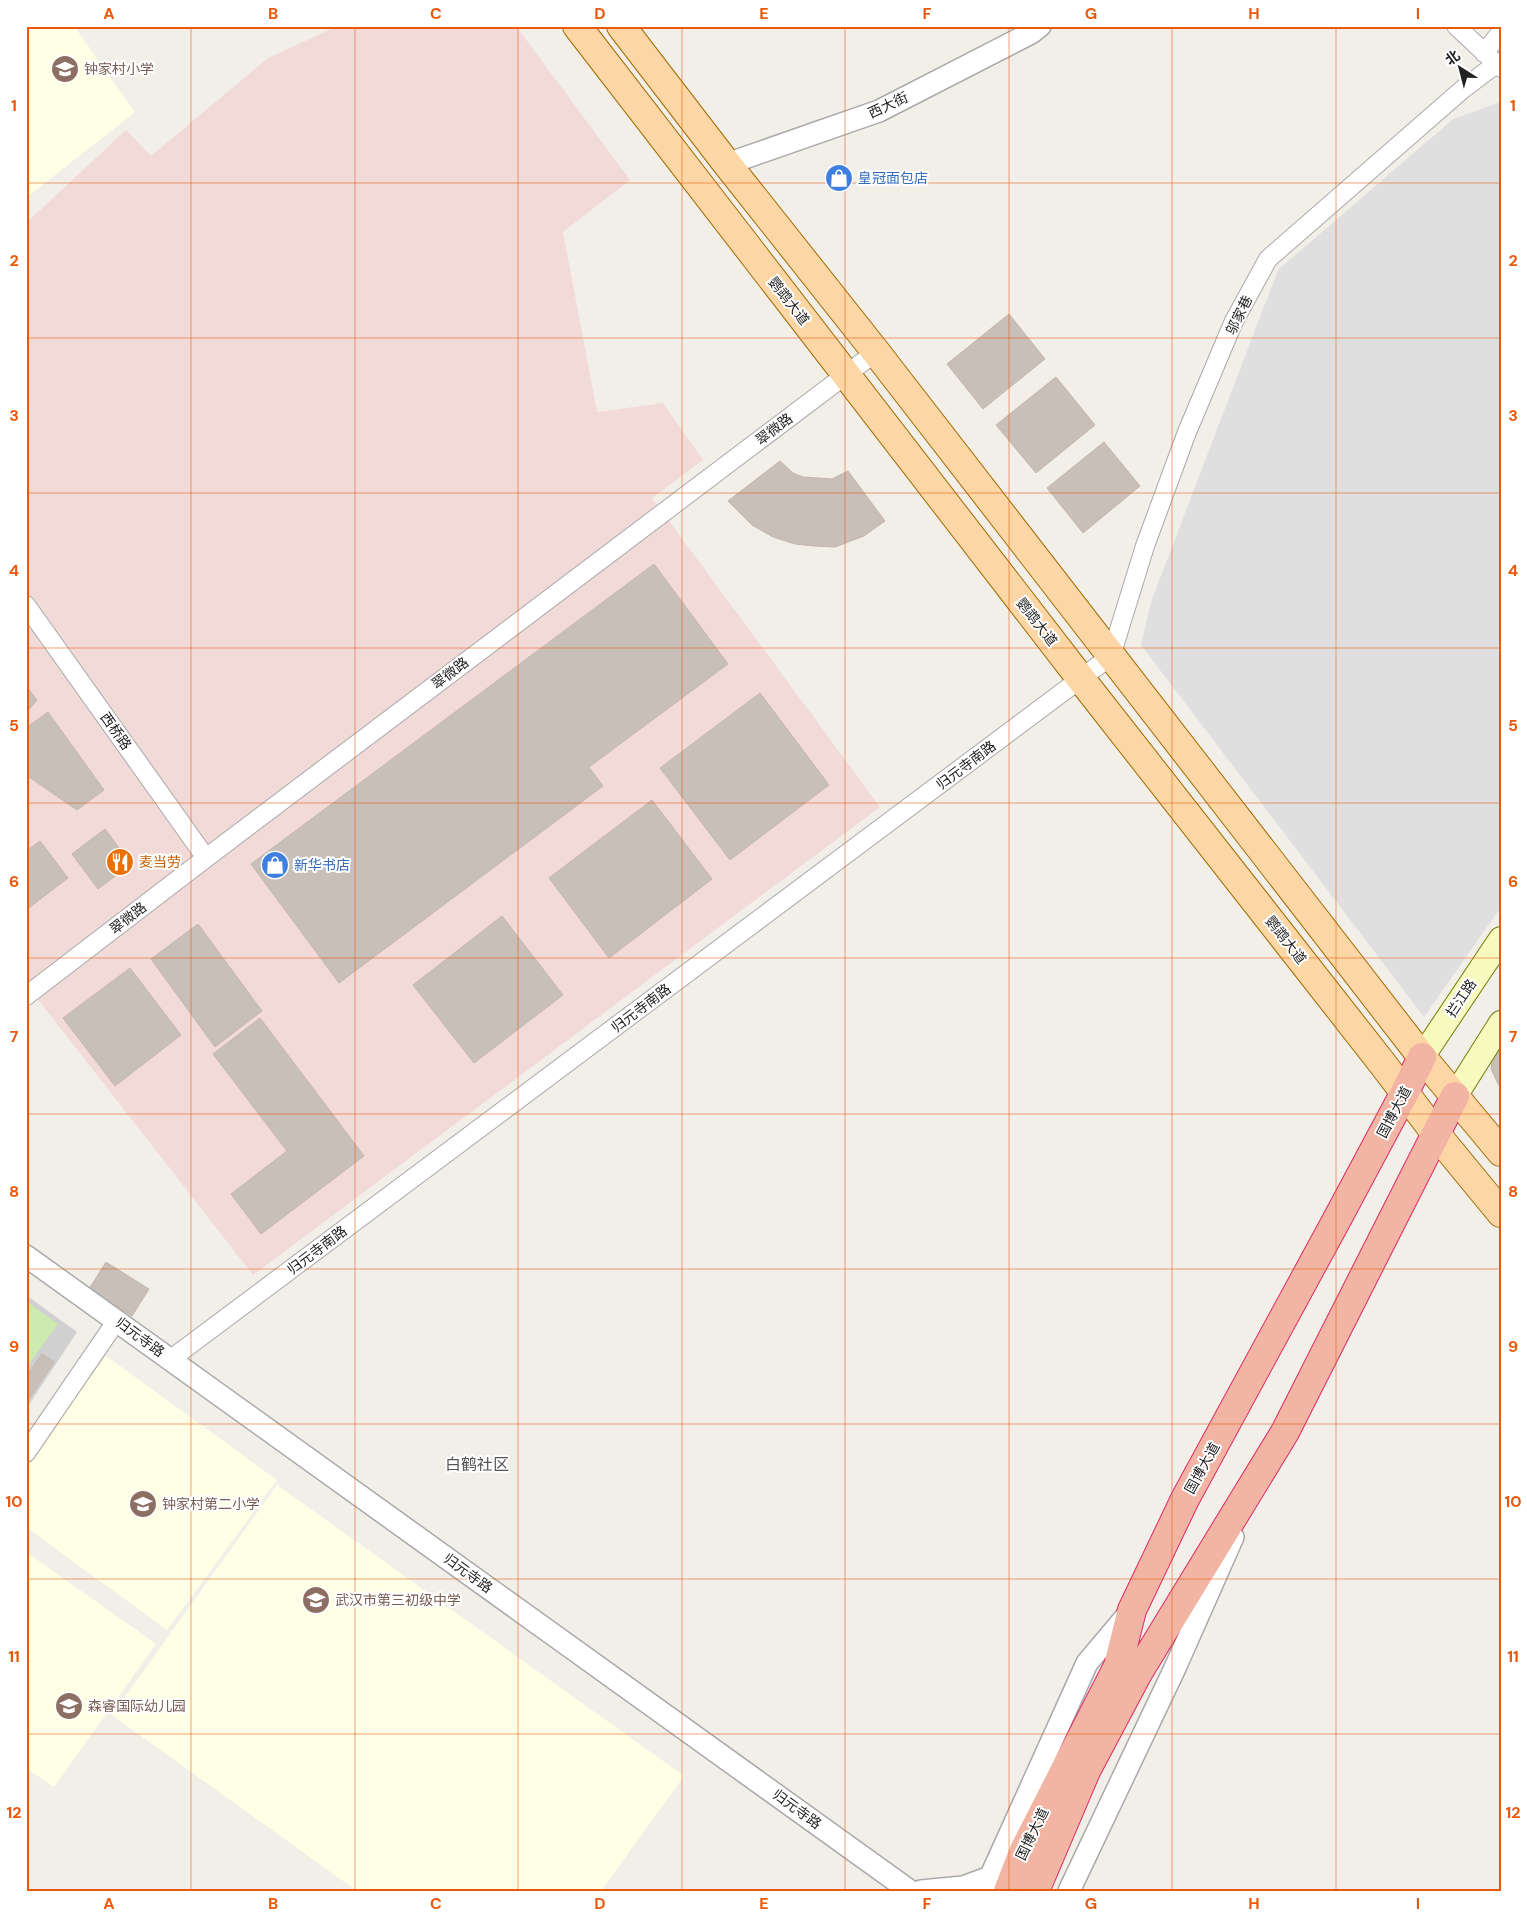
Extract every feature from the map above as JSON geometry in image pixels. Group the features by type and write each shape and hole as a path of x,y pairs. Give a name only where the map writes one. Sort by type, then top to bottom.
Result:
{"highway":[{"name":"国博大道","path":"1035,1891 1128,1670 1132,1610 1185,1499 1405,1092 1422,1057"},
{"name":"国博大道","path":"994,1886 1024,1850 1128,1670 1264,1467 1285,1432 1456,1096"}],"main road":[{"name":"鹦鹉大道","path":"577,26 1081,679 1436,1134 1501,1213"},
{"path":"621,26 1422,1057 1501,1152"},
{"name":"拦江路","path":"1422,1057 1501,939"},
{"path":"1456,1096 1501,1023"}],"street":[{"name":"西大街","path":"727,164 879,112 1040,26"},
{"path":"1456,26 1494,62"},
{"name":"邬家巷","path":"1112,656 1145,546 1187,432 1234,321 1268,259 1494,62 1501,32"},
{"name":"翠微路","path":"26,996 876,352"},
{"name":"西桥路","path":"26,605 206,858"},
{"name":"归元寺南路","path":"171,1359 1112,656"},
{"name":"归元寺路","path":"26,1256 910,1891"},
{"path":"26,1453 117,1320"},
{"path":"1069,1891 1175,1668 1264,1467"},
{"path":"921,1891 994,1886 1087,1663 1132,1610"}],"shaded area":[{"name":"钟家村小学","path":"26,26 74,26 135,112 27,197"},
{"path":"338,26 516,26 630,180 563,232 597,412 663,403 703,460 652,498 880,807 253,1275 26,984 26,223 126,130 151,156 268,58"},
{"path":"1501,102 1501,907 1424,1017 1141,645 1151,602 1278,270 1453,119"},
{"path":"26,1295 77,1332 26,1409"},
{"name":"钟家村第二小学","path":"106,1356 277,1480 167,1630 26,1527 26,1465"},
{"name":"武汉市第三初级中学","path":"277,1485 684,1776 601,1891 357,1891 112,1715"},
{"name":"森睿国际幼儿园","path":"26,1552 156,1644 54,1787 26,1768"}],"green space":[{"path":"26,1301 58,1324 26,1368"}],"building":[{"path":"1009,314 1045,359 983,409 947,364"},
{"path":"1056,377 1095,425 1036,473 996,425"},
{"path":"1104,442 1140,486 1083,533 1047,488"},
{"path":"780,461 793,473 803,477 832,479 848,471 885,521 864,536 835,547 795,544 773,537 752,525 728,501"},
{"path":"654,564 728,664 589,767 603,786 339,983 251,864"},
{"path":"26,686 37,700 26,713"},
{"path":"760,693 829,785 730,860 660,768"},
{"path":"48,712 104,790 77,810 26,775 26,730"},
{"path":"652,800 712,879 609,958 549,878"},
{"path":"105,829 131,864 98,889 72,854"},
{"path":"40,841 68,878 26,910 26,851"},
{"path":"502,916 563,995 474,1063 413,985"},
{"path":"198,924 262,1011 215,1047 151,959"},
{"path":"130,968 181,1035 115,1086 63,1018"},
{"path":"260,1018 364,1156 261,1234 231,1194 287,1151 213,1054"},
{"path":"1501,1043 1501,1090 1491,1069 1493,1054"},
{"path":"106,1262 149,1289 132,1316 89,1289"},
{"path":"42,1354 54,1362 26,1403 26,1377"}],"place":[{"name":"钟家村小学","path":"65,69"},
{"name":"皇冠面包店","path":"839,178"},
{"name":"麦当劳","path":"120,862"},
{"name":"新华书店","path":"275,865"},
{"name":"钟家村第二小学","path":"143,1504"},
{"name":"武汉市第三初级中学","path":"316,1600"},
{"name":"森睿国际幼儿园","path":"69,1706"}],"district":[{"name":"白鹤社区","path":"477,1464"}]}
